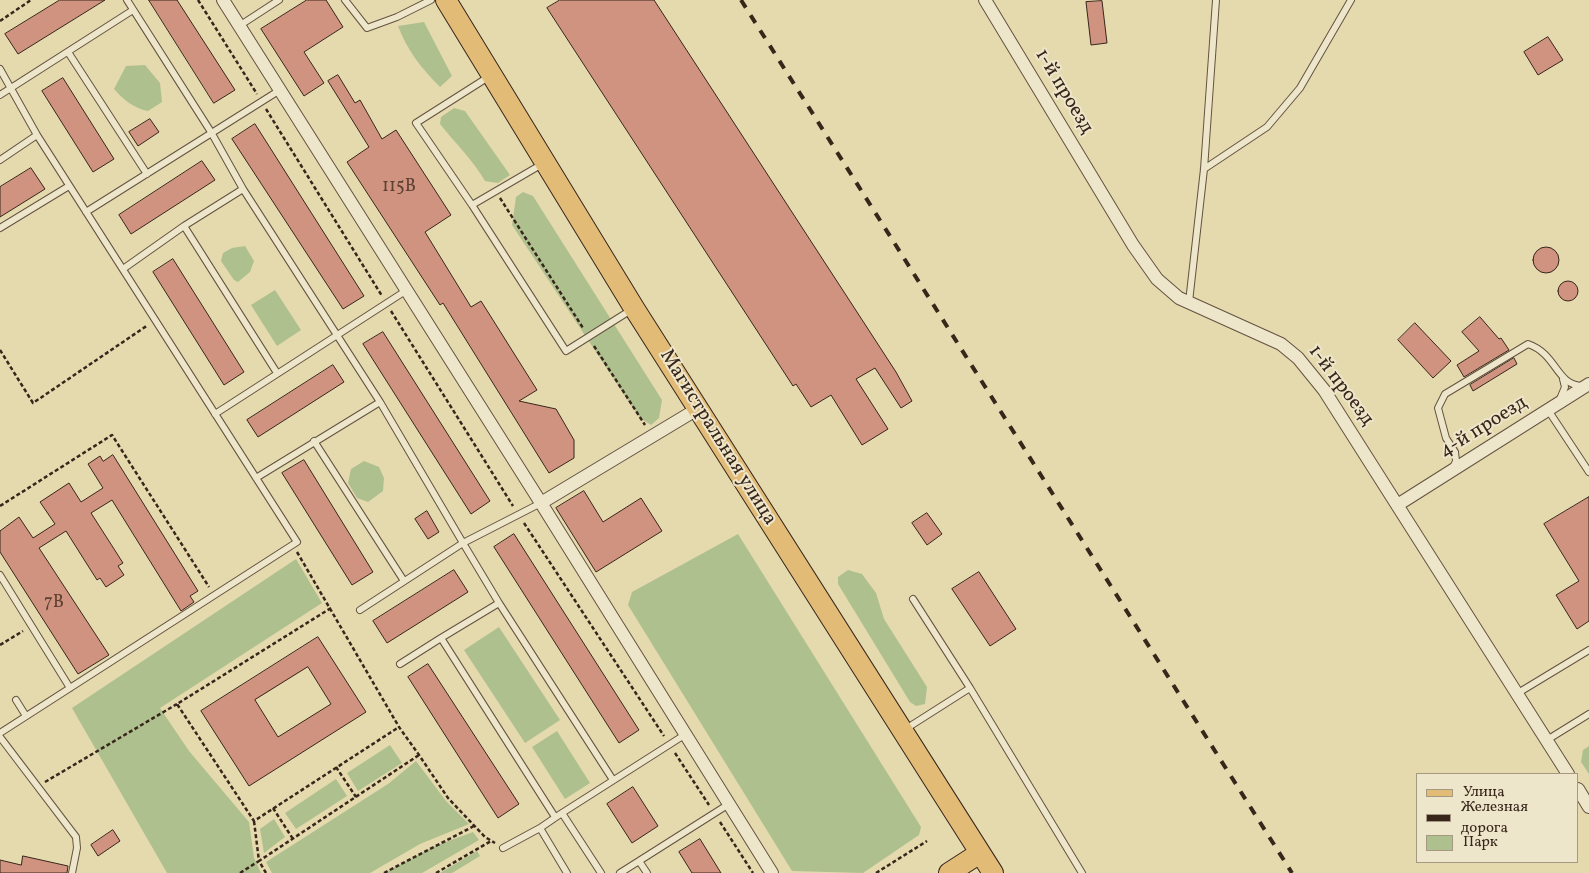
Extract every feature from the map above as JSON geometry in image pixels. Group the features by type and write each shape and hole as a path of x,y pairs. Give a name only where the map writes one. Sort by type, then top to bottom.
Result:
{"main road":[{"name":"Магистральная улица","path":"446,0 634,308 993,873"},
{"path":"949,873 980,853"}],"street":[{"path":"223,0 772,873"},
{"name":"1-й проезд","path":"985,0 1145,263 1168,289 1188,303 1267,336 1281,344 1298,358 1338,408 1567,773"},
{"name":"4-й проезд","path":"1399,504 1587,385"},
{"path":"541,503 699,408"},
{"path":"1579,791 1589,807"}],"lane":[{"path":"127,0 211,132 243,189 380,402 499,603 613,780"},
{"path":"239,26 279,0"},
{"path":"345,0 367,28 396,17 431,0"},
{"path":"1188,303 1204,169 1216,0"},
{"path":"1204,169 1267,127 1300,88 1351,0"},
{"path":"0,95 133,10"},
{"path":"68,52 146,174"},
{"path":"0,69 37,135 69,186 297,542 26,716 0,735 76,837 72,873"},
{"path":"491,75 416,123 472,204 566,351 634,308"},
{"path":"86,212 280,90"},
{"path":"0,160 37,135"},
{"path":"472,204 544,162"},
{"path":"0,228 69,186"},
{"path":"122,269 184,226 243,189"},
{"path":"184,226 276,373"},
{"path":"215,414 337,333 407,290"},
{"path":"1452,470 1456,461 1455,452 1446,438 1438,408 1445,394 1528,344 1541,348 1563,379 1575,386 1587,385"},
{"path":"1563,379 1564,394 1553,407 1589,472"},
{"path":"256,478 380,402"},
{"path":"314,441 404,581"},
{"path":"1455,452 1471,458"},
{"path":"360,610 462,543 541,503"},
{"path":"0,575 70,688"},
{"path":"913,600 970,688 1082,873"},
{"path":"400,664 499,603"},
{"path":"441,638 555,817"},
{"path":"1518,693 1589,650"},
{"path":"902,730 970,688"},
{"path":"16,700 26,716"},
{"path":"1547,740 1589,714"},
{"path":"503,848 540,828 686,734"},
{"path":"620,873 729,804"},
{"path":"562,813 601,873"},
{"path":"540,828 567,873"},
{"path":"639,861 647,873"}],"path":[{"path":"0,20 31,0"},
{"path":"198,0 518,513 753,873"},
{"path":"495,191 652,437"},
{"path":"0,350 33,403 155,320"},
{"path":"0,506 112,435 214,594"},
{"path":"297,542 297,555 399,727 448,798 474,826 491,841 503,848"},
{"path":"37,786 177,704 330,608"},
{"path":"0,645 31,626"},
{"path":"177,704 254,821 259,861 266,873"},
{"path":"254,821 399,727"},
{"path":"240,873 419,755"},
{"path":"336,767 356,797"},
{"path":"273,808 293,838"},
{"path":"384,873 474,826"},
{"path":"436,873 491,841"},
{"path":"876,873 927,842"}],"green space":[{"path":"424,22 452,76 440,87 415,58 398,26"},
{"path":"145,65 160,83 162,102 148,111 129,103 114,89 126,66"},
{"path":"454,108 465,111 510,175 498,183 485,181 440,124 441,117"},
{"path":"523,192 533,196 662,400 659,418 651,425 640,418 512,225 516,197"},
{"path":"245,246 254,261 250,272 238,282 234,280 221,261 223,253 232,248"},
{"path":"275,290 301,330 277,346 251,305"},
{"path":"364,461 379,467 384,478 383,491 368,502 357,498 348,483 351,469"},
{"path":"738,534 921,827 919,835 863,873 792,871 628,605 632,592"},
{"path":"296,559 322,603 160,708 189,751 249,822 254,858 261,873 167,873 72,708"},
{"path":"848,570 862,574 876,593 884,619 927,687 925,704 916,706 910,702 838,584 838,577"},
{"path":"499,627 560,720 525,743 464,650"},
{"path":"557,731 590,783 565,799 532,747"},
{"path":"390,745 402,763 358,791 347,773"},
{"path":"1589,746 1589,774 1581,762 1583,750"},
{"path":"416,761 446,801 469,824 420,844 370,873 272,873 266,862 388,784"},
{"path":"336,779 347,796 296,829 285,813"},
{"path":"274,819 285,837 264,853 260,829"},
{"path":"473,832 479,840 422,873 384,873 435,846"},
{"path":"477,851 480,856 452,873 440,873"}],"building":[{"path":"60,0 105,0 18,54 5,34"},
{"path":"149,0 177,0 235,90 214,103"},
{"path":"307,0 326,0 343,27 304,52 324,83 304,96 261,29"},
{"path":"560,0 654,0 896,372 912,401 901,408 875,368 856,379 888,429 862,445 831,395 811,407 796,384 793,386 547,8"},
{"path":"1102,1 1107,43 1091,45 1086,2"},
{"path":"1548,37 1563,60 1538,75 1524,52"},
{"path":"338,75 355,103 360,100 382,139 396,130 451,215 425,232 471,307 481,301 537,390 519,401 556,409 574,440 574,458 549,473 443,303 440,305 347,162 369,147 328,81"},
{"path":"63,78 114,159 93,172 42,91"},
{"path":"150,119 159,132 138,146 129,132"},
{"path":"255,124 364,296 343,309 232,139"},
{"path":"202,161 215,180 131,234 119,215"},
{"path":"31,168 45,189 0,217 0,187"},
{"path":"1546,247 1555,251 1559,260 1555,269 1546,273 1537,269 1533,260 1537,251"},
{"path":"173,259 244,372 224,385 153,272"},
{"path":"1568,281 1575,284 1578,291 1575,298 1568,301 1561,298 1558,291 1561,284"},
{"path":"1480,317 1499,339 1501,338 1509,350 1464,377 1457,365 1479,351 1462,332"},
{"path":"1415,323 1451,361 1433,378 1398,340"},
{"path":"383,332 490,501 471,514 363,344"},
{"path":"1514,358 1517,364 1473,391 1470,385"},
{"path":"333,365 344,382 258,437 247,420"},
{"path":"113,455 198,591 190,596 194,602 181,611 112,500 91,513 123,563 118,566 124,575 106,587 100,578 97,580 66,531 39,548 109,655 78,674 0,552 0,531 19,517 33,538 55,524 40,502 69,483 81,502 103,488 88,464 100,456 103,461"},
{"path":"304,460 373,572 352,585 282,473"},
{"path":"584,491 603,522 641,498 662,531 596,572 556,508"},
{"path":"1589,497 1589,621 1577,629 1556,595 1579,581 1544,524"},
{"path":"427,511 439,532 428,539 415,519"},
{"path":"927,513 942,534 927,545 912,523"},
{"path":"514,534 639,730 619,743 494,547"},
{"path":"454,570 468,592 387,643 373,621"},
{"path":"979,572 1016,629 990,646 952,589"},
{"path":"318,637 366,712 249,786 201,711","holes":["308,667 331,704 278,737 255,700"]},
{"path":"428,664 519,804 498,818 408,677"},
{"path":"633,787 658,826 632,843 607,804"},
{"path":"113,830 120,841 98,856 91,845"},
{"path":"700,839 721,873 692,873 679,852"},
{"path":"23,856 68,866 67,873 0,873 0,860 21,865"}],"railway":[{"path":"741,0 1292,873"}]}
